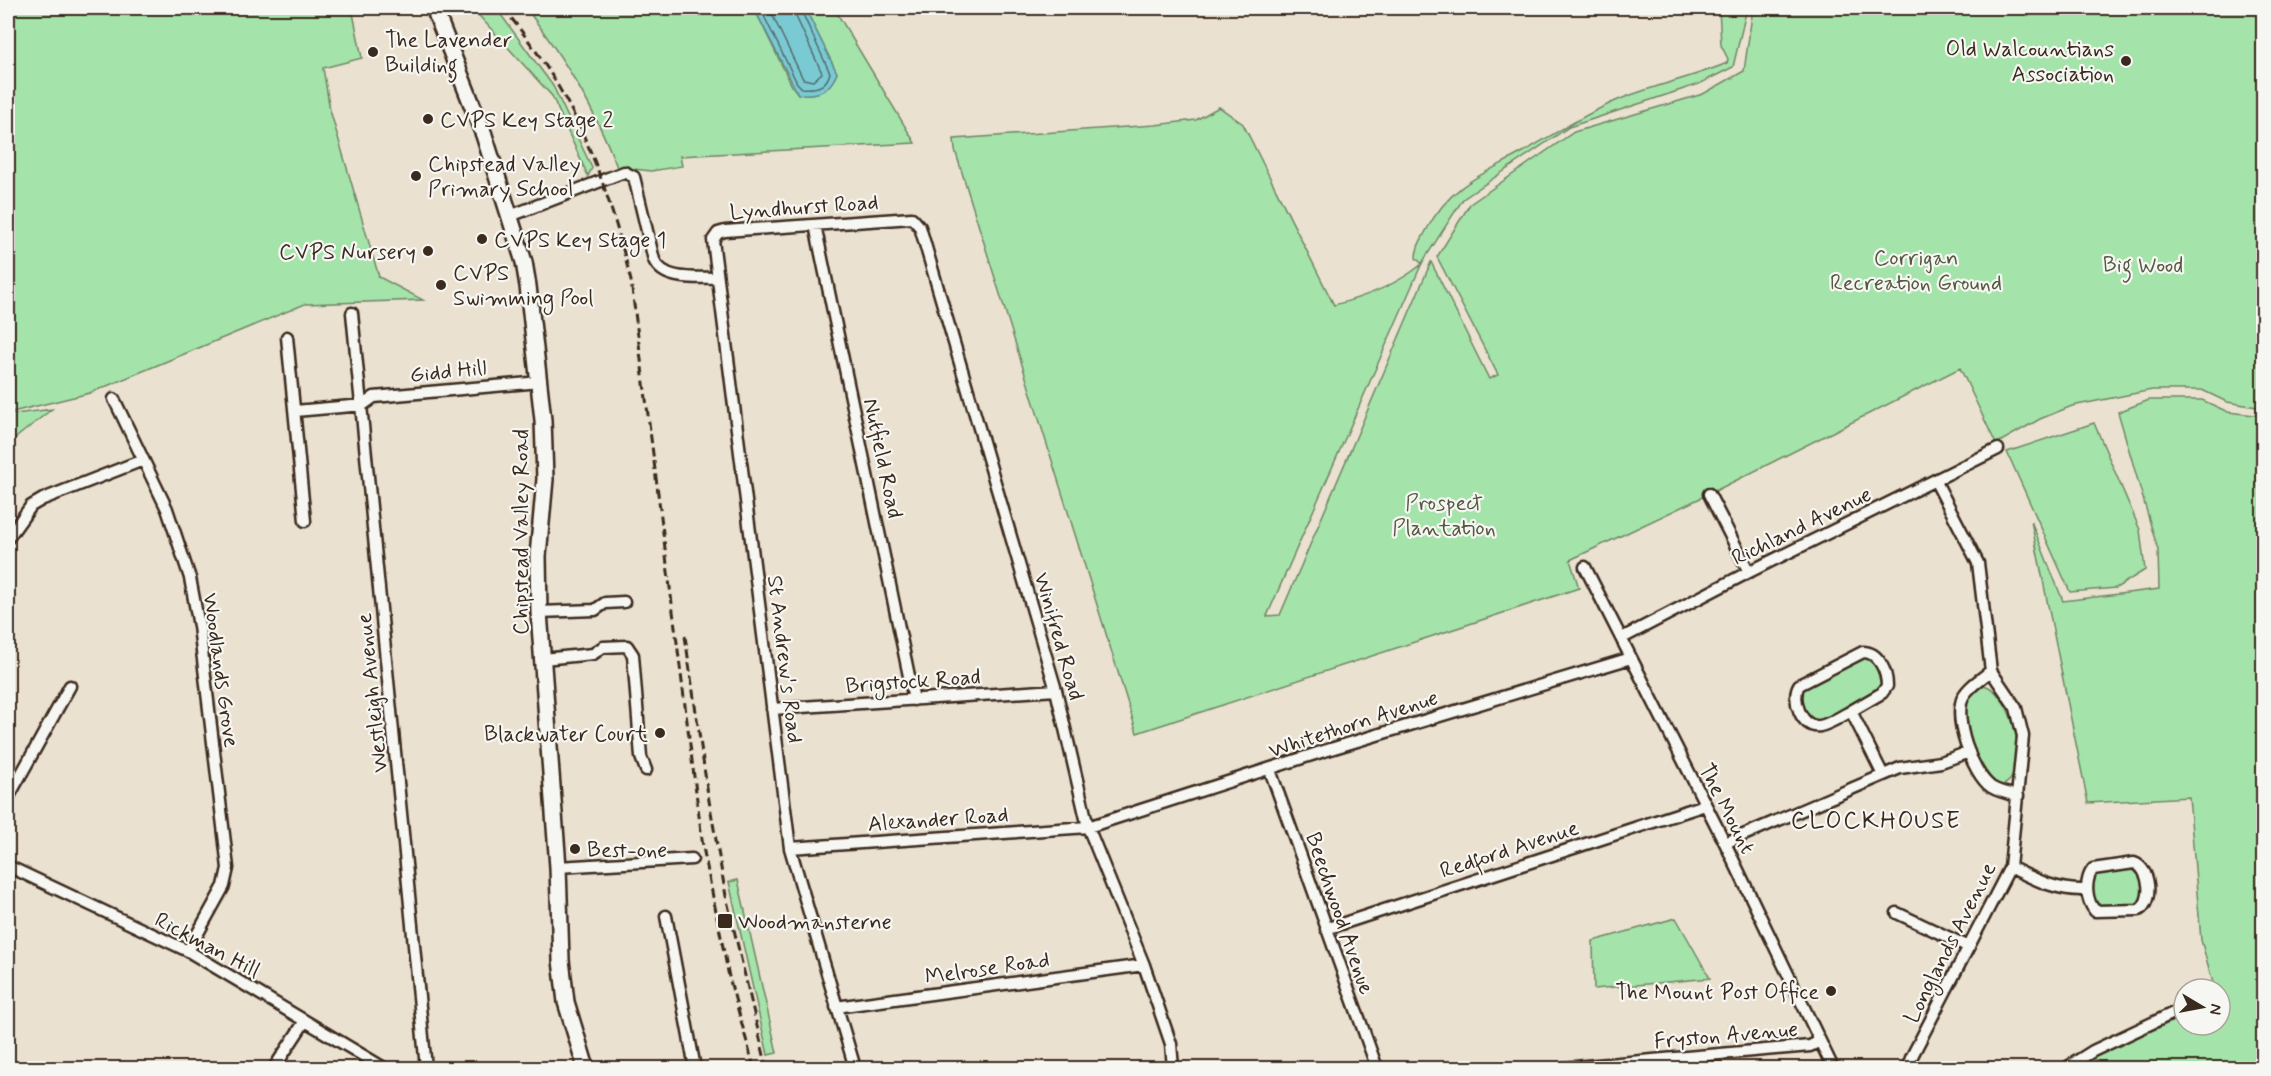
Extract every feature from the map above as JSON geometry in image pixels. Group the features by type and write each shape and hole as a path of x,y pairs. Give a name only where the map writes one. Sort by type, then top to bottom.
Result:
{"main road":[{"name":"Chipstead Valley Road","path":"434,8 484,135 510,216 528,286 540,382 545,479 538,556 539,612 558,867 563,989 586,1068"}],"street":[{"path":"510,216 624,172 629,173 634,177 654,260 659,269 673,276 717,279"},
{"name":"Lyndhurst Road","path":"713,246 714,237 721,232 907,218"},
{"name":"Winifred Road","path":"907,218 915,220 920,227 1056,690 1088,827 1144,965 1171,1044 1173,1068"},
{"name":"Nutfield Road","path":"815,225 914,700"},
{"name":"St Andrew's Road","path":"713,246 790,848 855,1068"},
{"name":"Westleigh Avenue","path":"352,313 363,405 426,1068"},
{"path":"287,337 305,521"},
{"name":"Gidd Hill","path":"295,411 363,405 374,397 540,382"},
{"name":"Woodlands Grove","path":"114,399 167,509 190,578 199,626 227,859 224,886 188,951"},
{"name":"Richland Avenue","path":"1622,638 1749,572 1998,449"},
{"path":"8,538 31,506 143,460"},
{"name":"Longlands Avenue","path":"1908,1068 1911,1058 2010,867 2023,736 2016,708 1990,671 1978,563 1935,480"},
{"path":"1709,494 1749,572"},
{"name":"The Mount","path":"1585,567 1725,843 1833,1068"},
{"path":"539,612 595,610 605,603 624,602"},
{"path":"543,659 594,654 603,647 627,646 633,655 641,757 646,770"},
{"path":"1863,652 1869,652 1876,656 1883,668 1887,686 1882,693 1851,711 1820,726 1811,725 1805,721 1795,700 1795,692 1799,685 1863,652"},
{"name":"Whitethorn Avenue","path":"1088,827 1324,751 1631,658"},
{"path":"1990,671 1964,696 1960,712 1962,731 1969,752 1990,786 2018,796"},
{"path":"8,798 70,686"},
{"name":"Brigstock Road","path":"772,709 1056,690"},
{"path":"1851,711 1883,775"},
{"path":"1725,843 1900,768 1941,762 1969,752"},
{"name":"Beechwood Avenue","path":"1270,770 1372,1067"},
{"name":"Redford Avenue","path":"1326,929 1705,805"},
{"name":"Alexander Road","path":"790,848 1088,827"},
{"path":"558,867 692,859"},
{"path":"2134,863 2145,871 2148,900 2139,910 2102,913 2090,905 2086,890 2093,869 2134,863"},
{"name":"Rickman Hill","path":"8,866 188,951 384,1068"},
{"path":"2010,867 2044,884 2065,891 2086,890"},
{"path":"1897,913 1969,947"},
{"path":"666,916 695,1068"},
{"name":"Melrose Road","path":"836,1007 1144,965"},
{"path":"2066,1068 2093,1051 2172,1014"},
{"path":"274,1068 305,1021"},
{"name":"Fryston Avenue","path":"1563,1068 1810,1046 1820,1041"}],"green space":[{"path":"8,8 352,8 362,58 323,68 330,110 379,277 423,300 305,304 90,393 8,413"},
{"path":"472,8 496,8 553,86 592,168 588,176 552,96"},
{"path":"526,8 754,8 792,86 798,94 805,94 817,93 826,89 837,73 805,8 834,8 915,143 680,156 682,166 651,171 617,167 588,103 553,46"},
{"path":"1719,8 1747,8 1733,67 1699,84 1569,127 1463,199 1422,264 1416,258 1421,240 1437,213 1459,189 1485,172 1607,105 1727,63 1728,59 1721,45"},
{"path":"1753,8 2263,8 2263,408 2227,402 2202,390 2152,390 2072,406 2040,419 1996,444 1960,368 1709,494 1570,560 1579,588 1137,733 955,150 954,139 1155,125 1196,120 1219,107 1243,124 1334,305 1380,289 1421,265 1267,616 1280,615 1431,262 1489,379 1498,375 1437,257 1470,204 1574,132 1703,94 1744,71"},
{"path":"2149,400 2202,400 2228,412 2263,416 2263,1068 2078,1068 2098,1055 2172,1021 2172,1037 2232,1037 2232,977 2211,977 2201,940 2189,797 2088,803 2031,521 2063,601 2159,589 2158,550 2118,412"},
{"path":"52,409 8,444 8,415"},
{"path":"2094,423 2140,530 2145,570 2116,588 2070,592 2007,452"},
{"path":"1863,657 1874,659 1884,681 1880,691 1819,723 1807,717 1799,700 1803,687"},
{"path":"1984,685 1995,692 2004,703 2016,736 2018,753 2016,768 2010,780 2000,786 1984,770 1968,732 1966,707 1970,697"},
{"path":"2133,866 2142,872 2145,898 2142,905 2103,910 2093,902 2091,890 2095,871"},
{"path":"738,880 777,1053 768,1055 729,882"},
{"path":"1676,918 1710,978 1594,989 1593,941"}],"water":[{"path":"754,8 805,8 837,73 826,89 817,93 798,94"}],"railway":[{"path":"503,8 549,71 584,136 610,205 631,281 703,847 729,977 754,1068"},
{"path":"685,636 708,795 726,896 767,1068"}],"place":[{"name":"The Lavender Building","path":"373,52"},
{"name":"Old Walcountians Association","path":"2126,61"},
{"name":"CVPS Key Stage 2","path":"428,119"},
{"name":"Chipstead Valley Primary School","path":"416,176"},
{"name":"CVPS Key Stage 1","path":"482,239"},
{"name":"CVPS Nursery","path":"428,251"},
{"name":"CVPS Swimming Pool","path":"441,285"},
{"name":"Blackwater Court","path":"660,733"},
{"name":"Best-one","path":"575,849"},
{"name":"Woodmansterne","path":"725,921"},
{"name":"The Mount Post Office","path":"1831,991"}],"district":[{"name":"CLOCKHOUSE","path":"1876,820"}],"park label":[{"name":"Big Wood","path":"2143,264"},
{"name":"Corrigan Recreation Ground","path":"1916,270"},
{"name":"Prospect Plantation","path":"1444,514"}]}
